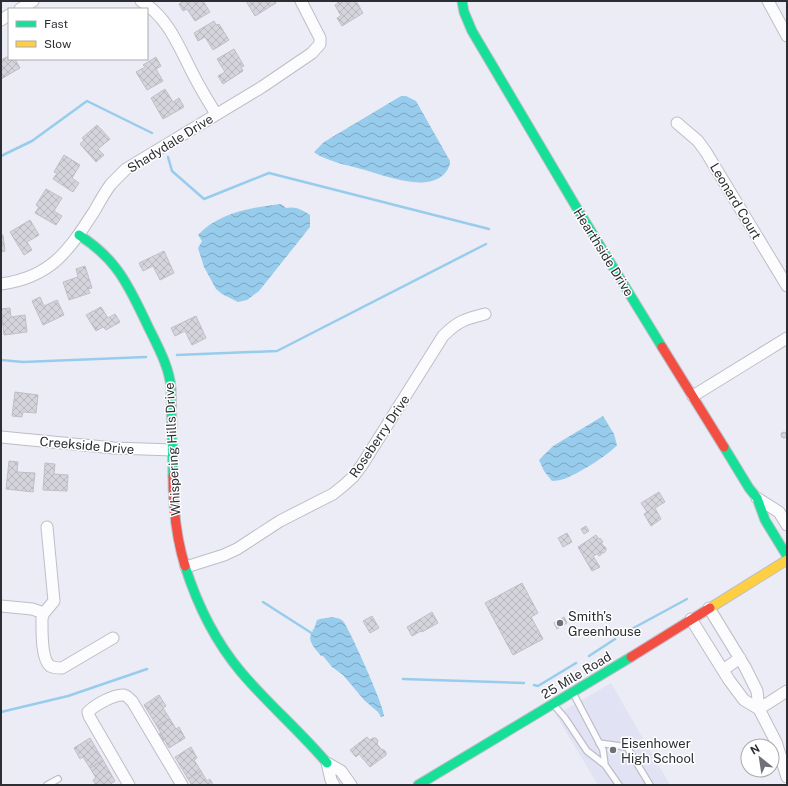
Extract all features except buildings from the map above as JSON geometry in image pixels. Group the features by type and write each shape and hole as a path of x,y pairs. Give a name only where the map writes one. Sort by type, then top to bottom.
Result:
{"street":[{"path":"22,8 33,1"},
{"path":"141,1 158,15 168,27 200,88 216,114"},
{"name":"Shadydale Drive","path":"1,284 28,277 43,270 56,261 79,236 111,185 126,169 262,87 312,53 320,44 318,32 301,1"},
{"name":"Hearthside Drive","path":"462,1 464,12 472,31 575,205 749,488 757,498 766,520 787,556"},
{"path":"768,1 787,36"},
{"name":"Leonard Court","path":"677,123 702,146 787,286"},
{"name":"Whispering Hills Drive","path":"79,236 96,246 109,258 127,283 168,371 171,387 173,497 178,539 186,567 204,615 225,650 248,680 315,748 327,763 341,771 351,785"},
{"name":"Roseberry Drive","path":"186,567 224,555 237,549 280,521 321,501 343,486 353,477 362,465 443,336 452,327 464,319 485,314"},
{"path":"692,396 787,338"},
{"name":"Creekside Drive","path":"1,437 114,448 173,450"},
{"name":"Hearthside Drive","path":"757,498 779,512 787,525"},
{"path":"47,527 54,601 44,613 42,618 45,659 49,665 55,668 62,668 113,638"},
{"name":"25 Mile Road","path":"423,784 787,560"},
{"path":"1,606 32,609 44,613"},
{"path":"709,608 740,658 757,691 759,709 776,742 787,777"},
{"path":"691,619 744,700 759,709"},
{"path":"723,670 740,658"},
{"path":"759,709 787,691"},
{"path":"129,785 88,712 106,700 121,695 126,696 132,701 182,785"},
{"name":"Whispering Hills Drive","path":"327,763 331,780 334,785"}],"lane":[{"path":"572,692 603,750 605,765"},
{"path":"553,704 565,718 587,751 605,765 620,785"},
{"path":"599,743 627,747 650,785"},
{"path":"47,785 58,779"}],"shaded area":[{"name":"Eisenhower High School","path":"611,683 670,785 598,785 556,715"}],"water":[{"path":"401,96 406,96 416,101 450,161 448,169 442,176 425,182 404,181 338,163 314,152 324,142"},
{"path":"281,204 286,208 296,208 310,215 310,227 259,291 247,300 238,302 222,294 216,289 204,267 198,248 202,241 198,235 215,221 236,212"},
{"path":"603,416 614,434 617,445 600,459 576,473 564,479 552,481 544,471 539,460 553,446"},
{"path":"332,617 342,620 347,627 373,684 384,716 381,717 378,712 365,701 343,675 332,667 323,656 321,656 312,644 310,638 317,620"}],"waterway":[{"path":"1,156 32,141 87,101 152,133"},
{"path":"168,157 172,171 204,199 269,173 489,229"},
{"path":"177,355 277,351 486,244"},
{"path":"1,360 23,362 146,357"},
{"path":"628,631 687,599"},
{"path":"263,602 313,634"},
{"path":"589,656 615,639"},
{"path":"534,685 538,686 576,663"},
{"path":"1,712 68,696 147,669"},
{"path":"403,679 524,683"}],"traffic: fast":[{"path":"462,1 464,12 472,31 575,205 662,347"},
{"path":"79,235 103,254 120,273 128,286 165,362 171,388 173,476"},
{"path":"724,447 749,488 757,498 765,520 787,556"},
{"path":"185,566 201,608 223,648 251,684 327,763"},
{"path":"418,785 631,657"}],"traffic: slow":[{"path":"710,608 787,560"}],"traffic: jam":[{"path":"662,347 724,447"},
{"path":"173,476 176,522 179,544 185,566"},
{"path":"631,657 710,608"}],"place":[{"name":"Smith's Greenhouse","path":"560,623"},
{"name":"Eisenhower High School","path":"613,750"}]}
